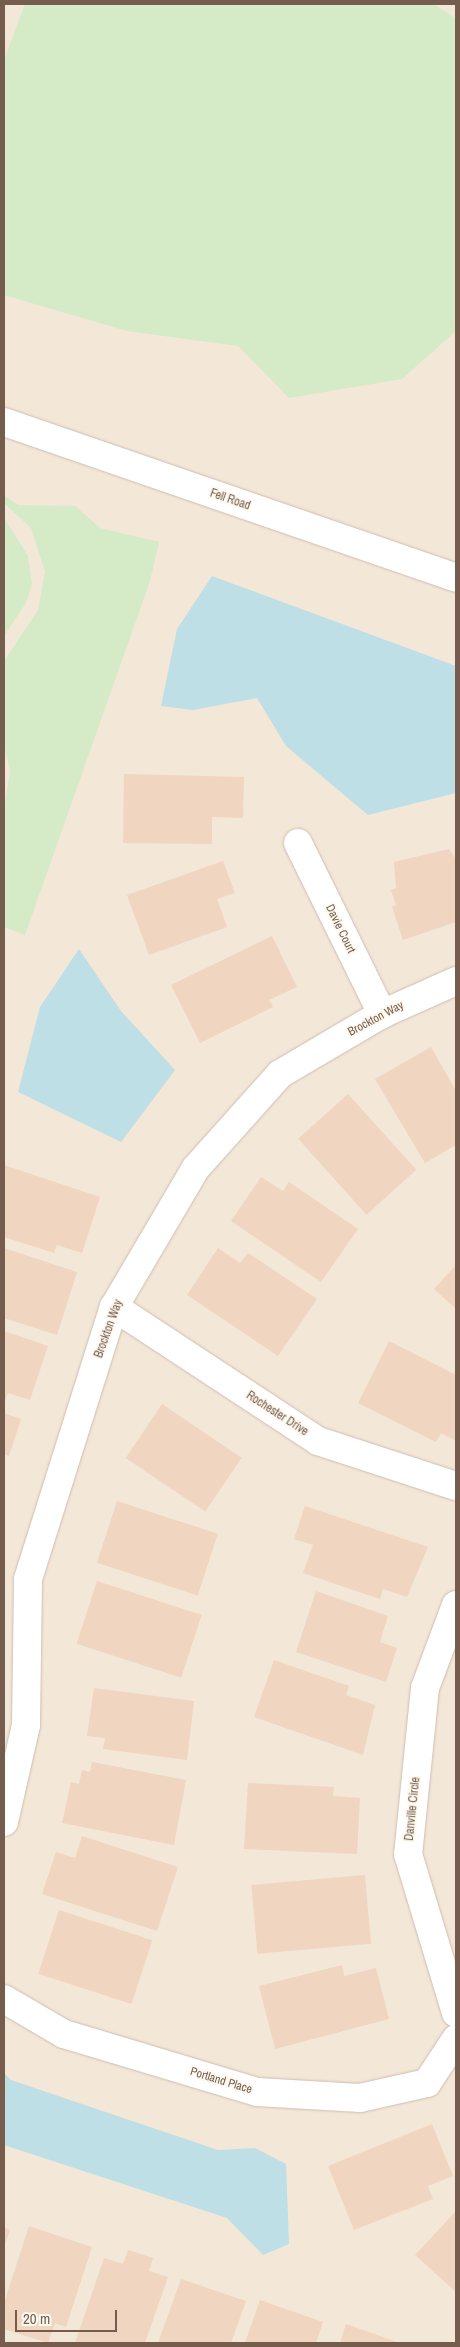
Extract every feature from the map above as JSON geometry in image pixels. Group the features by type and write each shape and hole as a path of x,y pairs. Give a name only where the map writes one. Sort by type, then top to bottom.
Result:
{"street":[{"name":"Fell Road","path":"4,422 456,578"},
{"name":"Davie Court","path":"298,843 382,1014"},
{"name":"Brockton Way","path":"4,1822 26,1725 28,1579 114,1307 196,1168 280,1074 382,1014 456,981"},
{"name":"Rochester Drive","path":"114,1307 318,1441 456,1486"},
{"name":"Danville Circle","path":"456,1605 426,1688 408,1854 456,2013"},
{"name":"Portland Place","path":"4,1999 64,2034 257,2092 360,2098 427,2083 456,2039"}],"shaded area":[{"path":"4,4 456,4 456,2343 4,2343"}],"green space":[{"path":"25,4 433,4 456,18 456,331 402,379 289,398 238,346 127,331 4,295 4,60"},
{"path":"4,495 18,505 75,506 100,528 159,542 150,581 25,935 4,927 4,810 10,771 4,744 4,661 38,610 45,572 31,528 4,503"},
{"path":"4,518 28,556 32,584 26,603 4,636"}],"water":[{"path":"212,576 456,666 456,793 368,815 286,746 257,698 193,710 161,706 177,629"},
{"path":"79,949 121,1011 175,1070 121,1142 18,1092 40,1007"},
{"path":"4,2073 11,2080 218,2150 255,2148 286,2164 289,2244 263,2255 227,2218 4,2145"}],"building":[{"path":"124,774 244,777 243,818 212,817 212,844 123,843"},
{"path":"449,849 456,859 456,922 403,940 392,907 396,905 391,890 396,888 394,862"},
{"path":"223,861 235,893 217,899 227,927 149,955 127,895"},
{"path":"272,936 297,987 269,1000 273,1007 200,1043 171,985"},
{"path":"431,1047 456,1091 456,1145 425,1163 375,1079"},
{"path":"348,1094 416,1170 366,1215 298,1139"},
{"path":"4,1165 100,1197 82,1253 57,1245 54,1253 4,1237"},
{"path":"261,1177 283,1191 289,1182 358,1229 321,1282 231,1221"},
{"path":"4,1248 77,1272 57,1335 4,1318"},
{"path":"218,1248 240,1263 248,1253 317,1299 278,1356 187,1295"},
{"path":"456,1265 456,1309 434,1289"},
{"path":"4,1331 48,1346 30,1400 8,1393 4,1404"},
{"path":"389,1341 456,1375 456,1441 441,1433 436,1442 358,1403"},
{"path":"162,1404 242,1458 205,1512 126,1458"},
{"path":"4,1413 21,1419 9,1456 4,1454"},
{"path":"117,1501 218,1534 198,1596 97,1563"},
{"path":"305,1506 428,1547 407,1597 383,1589 380,1599 303,1573 313,1545 294,1539"},
{"path":"97,1581 202,1615 181,1678 77,1644"},
{"path":"316,1591 388,1616 380,1642 397,1648 386,1682 296,1652"},
{"path":"274,1660 349,1686 346,1695 375,1705 363,1755 254,1717"},
{"path":"94,1688 194,1701 187,1760 103,1749 105,1738 87,1736"},
{"path":"92,1762 186,1780 174,1845 62,1823 71,1782 79,1784 82,1770 90,1772"},
{"path":"248,1783 334,1787 333,1796 360,1798 357,1854 244,1849"},
{"path":"82,1836 178,1867 157,1931 42,1894 56,1852 75,1858"},
{"path":"365,1875 371,1944 257,1954 251,1885"},
{"path":"59,1910 152,1940 131,2004 38,1974"},
{"path":"342,1965 344,1976 376,1968 389,2019 275,2049 259,1986"},
{"path":"432,2124 453,2176 428,2186 433,2199 354,2230 328,2166"},
{"path":"456,2211 456,2292 415,2255"},
{"path":"29,2226 92,2247 66,2327 55,2323 48,2343 4,2329 4,2303"},
{"path":"4,2227 10,2230 4,2247"},
{"path":"128,2250 153,2258 149,2271 168,2277 145,2343 75,2343 104,2258 123,2264"},
{"path":"181,2279 246,2301 231,2343 158,2343"},
{"path":"260,2300 323,2322 316,2343 245,2343"},
{"path":"346,2324 400,2343 340,2343"}]}
